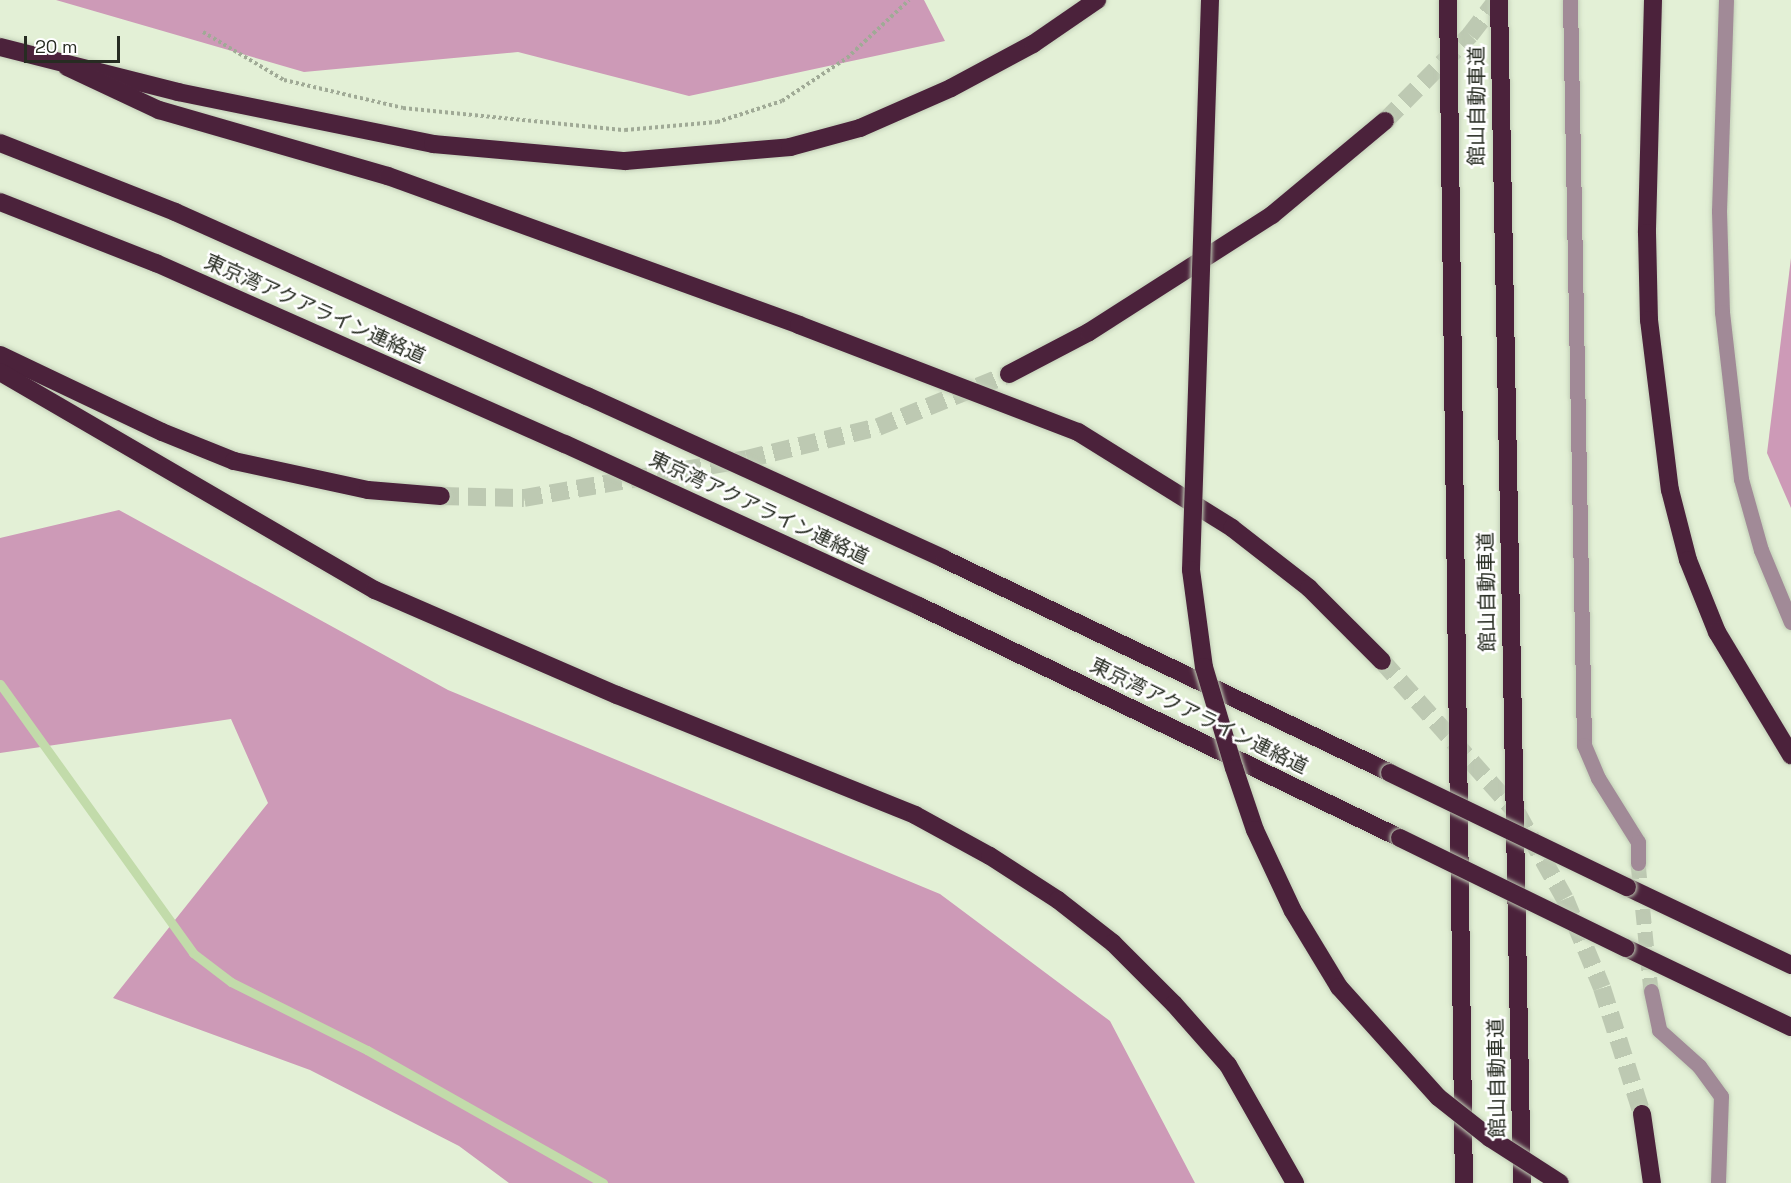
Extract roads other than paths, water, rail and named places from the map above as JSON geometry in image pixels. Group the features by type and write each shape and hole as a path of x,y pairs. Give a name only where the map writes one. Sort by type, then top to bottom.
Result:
{"highway":[{"path":"0,47 67,67 433,144 625,161 706,157 790,147 860,128 951,88 1022,50 1097,0"},
{"path":"1210,0 1191,570 1204,667 1230,757 1255,830 1293,911 1339,987 1438,1097 1490,1138 1560,1183"},
{"name":"館山自動車道","path":"1448,0 1464,1183"},
{"name":"館山自動車道","path":"1499,0 1522,1183"},
{"path":"1653,0 1647,233 1649,320 1670,489 1688,560 1718,632 1791,755"},
{"path":"67,67 159,110 388,176 799,325 1078,432 1232,528 1309,588 1382,661"},
{"path":"1009,374 1098,326 1272,215 1385,121"},
{"name":"東京湾アクアライン連絡道","path":"0,143 174,212 587,396 944,559 1791,966"},
{"name":"東京湾アクアライン連絡道","path":"0,202 156,263 565,444 920,606 1791,1027"},
{"path":"0,355 162,432 234,461 368,490 441,496"},
{"path":"0,372 375,590 617,695 915,815 990,856 1058,900 1113,943 1174,1004 1228,1065 1294,1183"},
{"path":"1642,1114 1652,1183"}],"street":[{"path":"1570,0 1584,745 1598,777 1638,842 1638,863"},
{"path":"1725,0 1719,211 1722,312 1741,479 1761,550 1791,622"},
{"path":"1651,991 1659,1030 1699,1066 1721,1096 1718,1183"}],"waterway":[{"path":"0,684 193,953 231,982 367,1050 603,1183"}],"tunnel":[{"path":"1385,121 1470,35 1497,0"},
{"path":"441,496 524,498 747,459 878,427 1009,374"},
{"path":"1382,661 1517,813 1565,899 1602,988 1642,1114"},
{"path":"1638,863 1651,991"}]}
